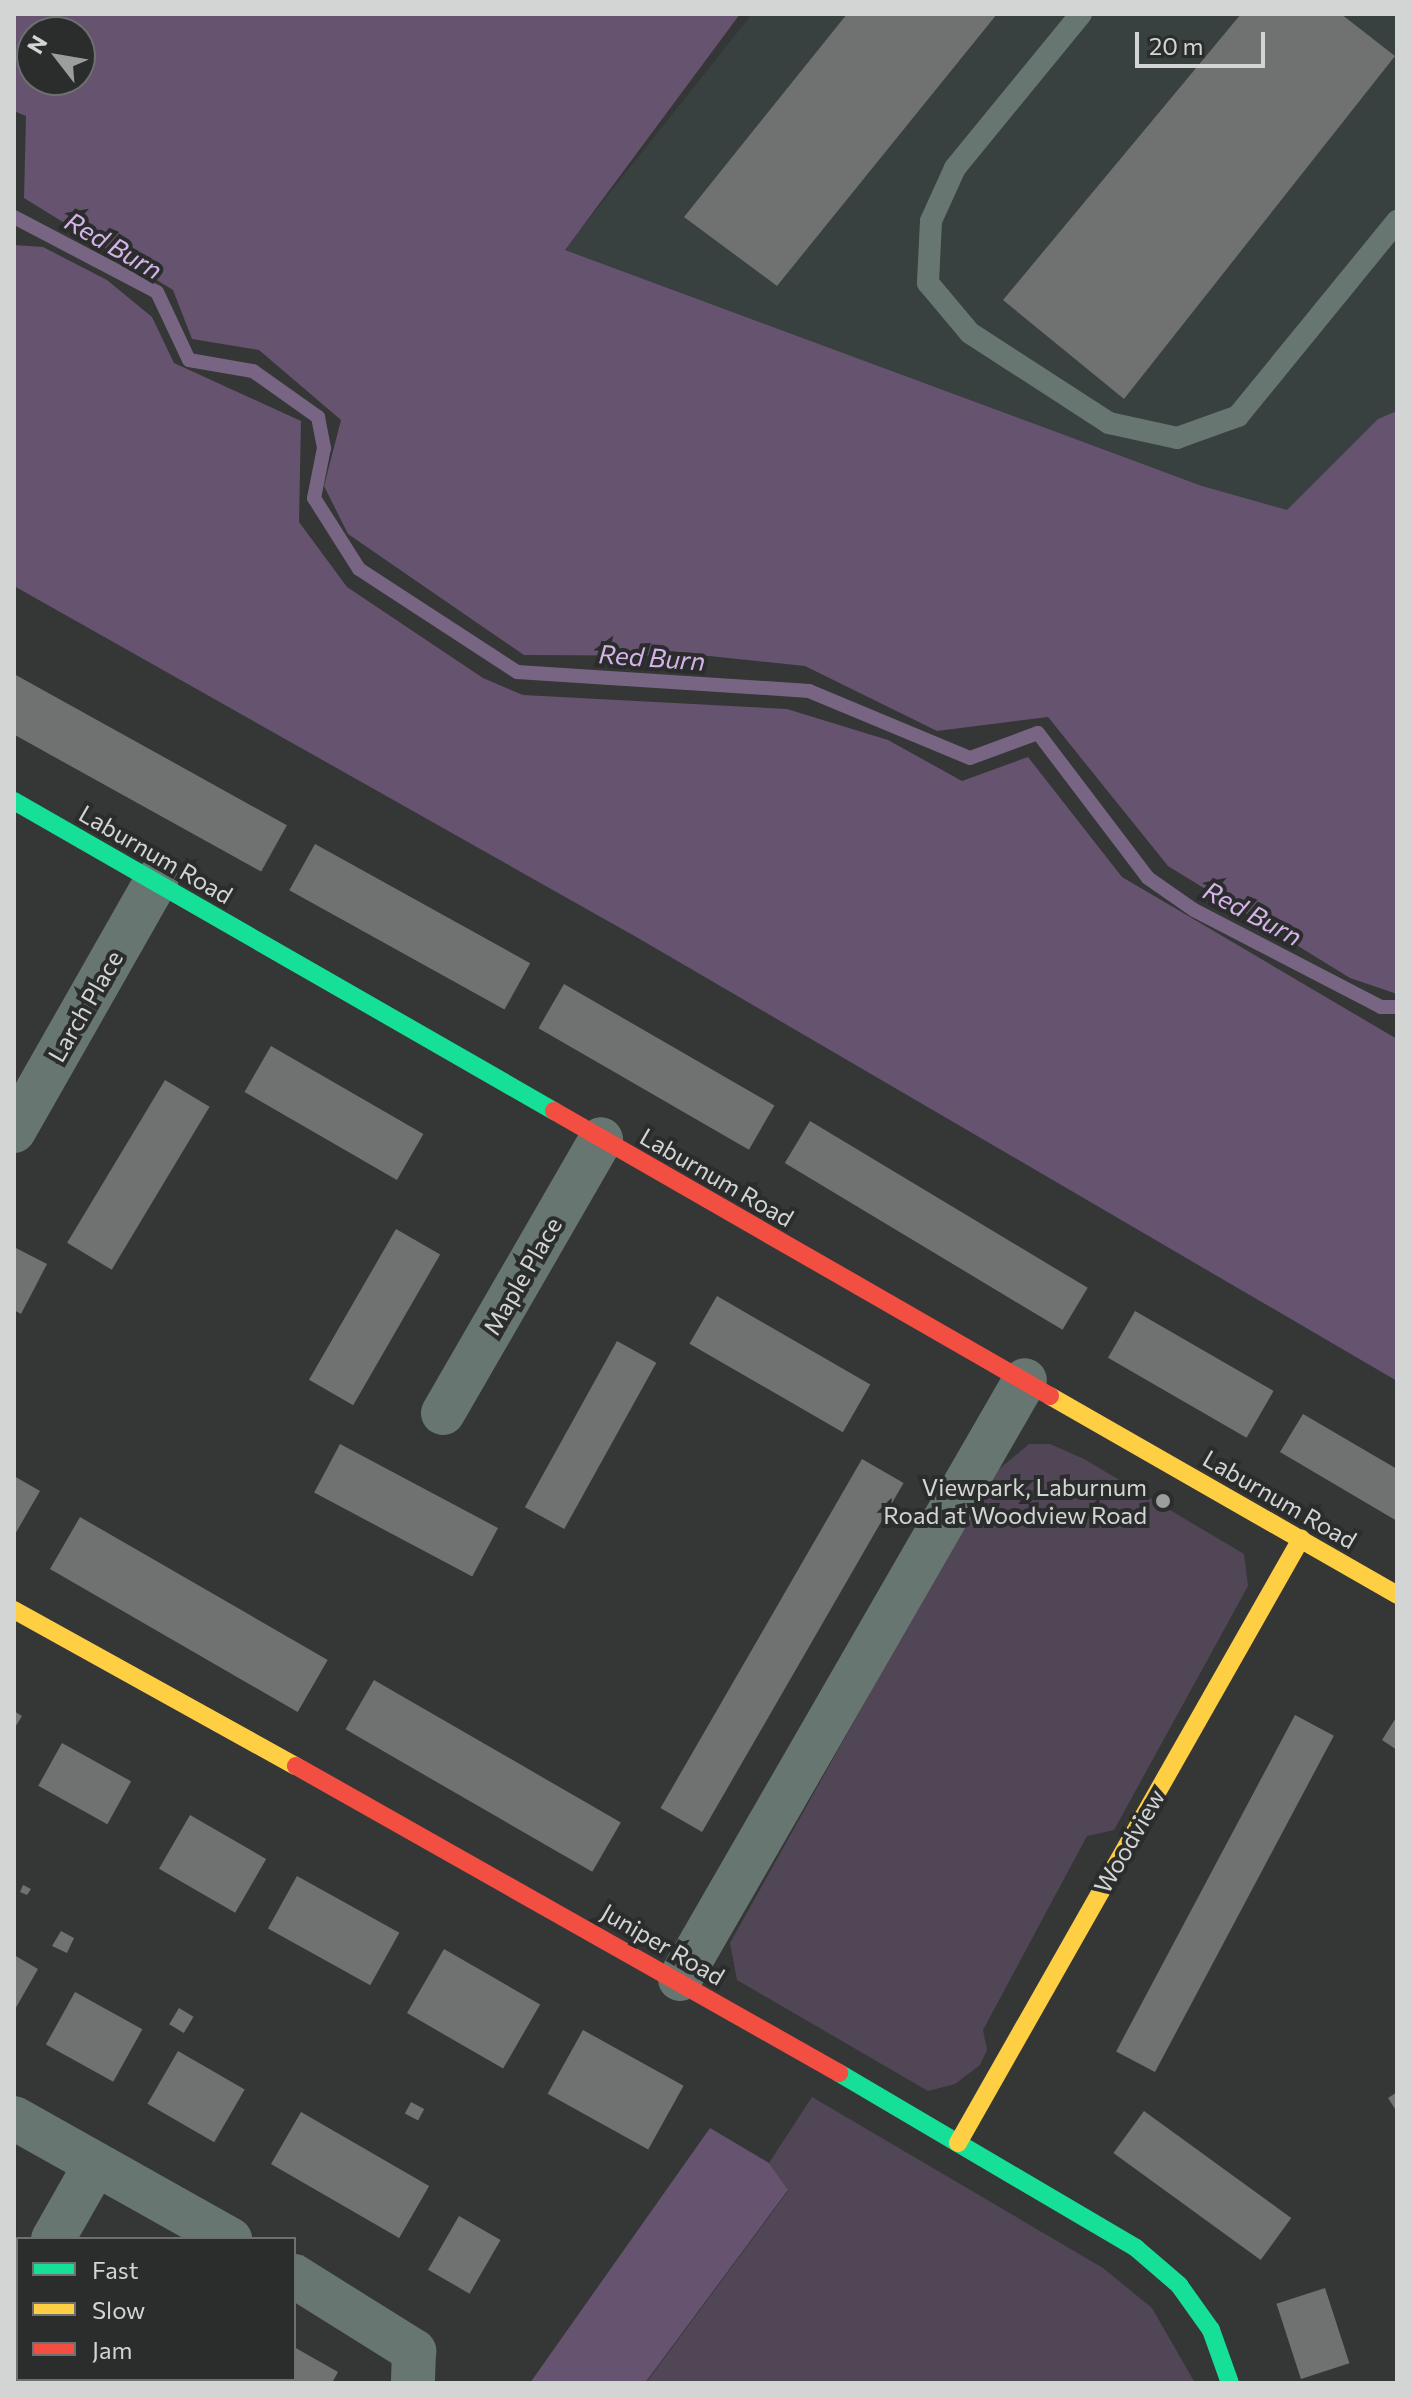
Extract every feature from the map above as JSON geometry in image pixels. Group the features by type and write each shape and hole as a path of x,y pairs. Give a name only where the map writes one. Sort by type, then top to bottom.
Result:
{"street":[{"name":"Laburnum Road","path":"14,801 1397,1595"},
{"name":"Larch Place","path":"14,1131 156,881"},
{"name":"Maple Place","path":"443,1413 601,1139"},
{"path":"680,1979 1025,1380"},
{"name":"Woodview","path":"958,2143 1301,1539"},
{"name":"Juniper Road","path":"14,1610 680,1979 1136,2248 1179,2285 1211,2330 1230,2383"},
{"path":"14,2118 226,2237"},
{"path":"54,2237 95,2165"},
{"path":"296,2277 414,2351 413,2383"}],"lane":[{"path":"1081,14 955,168 931,221 928,283 983,341 1109,423 1177,438 1238,416 1397,221"}],"shaded area":[{"path":"14,14 740,14 565,250 1202,486 1287,510 1378,419 1397,411 1397,994 1350,978 1168,866 1048,717 937,731 805,666 709,656 524,655 348,534 324,486 341,420 259,350 192,339 173,290 24,198 26,116 14,111"},
{"path":"752,14 1397,14 1397,558 564,250"},
{"path":"14,245 43,247 107,280 152,317 174,363 301,421 299,522 347,587 483,678 523,695 787,709 888,740 962,781 1028,757 1122,877 1397,1039 1397,1381 638,938 14,586"},
{"path":"1029,1444 1050,1444 1084,1459 1244,1554 1248,1586 1114,1830 1087,1836 983,2030 987,2050 980,2065 955,2084 928,2091 737,1980 730,1943 992,1475"},
{"path":"812,2097 1103,2268 1152,2308 1195,2383 646,2383 788,2191 769,2163"},
{"path":"710,2128 769,2163 788,2190 645,2383 530,2383"}],"building":[{"path":"847,14 997,14 777,286 684,217"},
{"path":"1241,14 1341,14 1395,56 1124,399 1003,300"},
{"path":"14,674 287,825 261,872 14,735"},
{"path":"315,844 530,963 504,1010 289,890"},
{"path":"564,984 774,1106 749,1150 539,1028"},
{"path":"271,1046 423,1134 397,1180 244,1092"},
{"path":"165,1080 210,1107 112,1270 67,1243"},
{"path":"810,1121 1088,1288 1062,1330 785,1163"},
{"path":"396,1229 440,1254 353,1405 309,1380"},
{"path":"14,1247 47,1264 21,1314 14,1310"},
{"path":"717,1296 870,1384 843,1432 690,1344"},
{"path":"1135,1311 1274,1391 1247,1438 1108,1358"},
{"path":"617,1341 656,1363 564,1529 525,1507"},
{"path":"1303,1414 1397,1469 1397,1521 1280,1452"},
{"path":"340,1444 498,1528 472,1577 314,1493"},
{"path":"862,1459 904,1483 702,1832 660,1808"},
{"path":"14,1476 40,1491 14,1536"},
{"path":"80,1517 328,1660 298,1712 50,1569"},
{"path":"374,1680 621,1822 592,1872 346,1729"},
{"path":"14,1711 22,1716 14,1729"},
{"path":"1295,1715 1334,1736 1155,2072 1116,2051"},
{"path":"1397,1716 1397,1750 1382,1740"},
{"path":"62,1743 131,1781 107,1824 38,1786"},
{"path":"190,1815 266,1859 235,1913 159,1869"},
{"path":"297,1876 399,1933 370,1985 268,1928"},
{"path":"23,1885 31,1889 27,1895 20,1892"},
{"path":"61,1931 74,1938 67,1953 52,1946"},
{"path":"444,1949 540,2004 503,2069 407,2013"},
{"path":"14,1955 38,1969 14,2011"},
{"path":"75,1992 142,2029 113,2082 46,2044"},
{"path":"179,2008 194,2017 184,2033 169,2024"},
{"path":"583,2030 684,2086 648,2150 548,2094"},
{"path":"178,2051 245,2090 214,2142 148,2104"},
{"path":"1397,2092 1397,2112 1388,2098"},
{"path":"411,2102 424,2109 418,2121 405,2113"},
{"path":"1144,2111 1291,2218 1261,2260 1113,2153"},
{"path":"301,2112 429,2186 399,2238 271,2164"},
{"path":"459,2216 501,2240 470,2294 428,2270"},
{"path":"1325,2288 1349,2363 1301,2379 1276,2304"},
{"path":"296,2348 338,2372 332,2383 261,2383 296,2381"}],"waterway":[{"name":"Red Burn","path":"14,217 157,292 189,360 253,371 318,417 324,448 314,498 359,569 517,672 809,691 970,758 1038,733 1148,878 1194,910 1381,1007 1397,1007"}],"traffic: fast":[{"path":"14,801 554,1111"},
{"path":"839,2073 1136,2248 1179,2285 1211,2330 1230,2383"}],"traffic: slow":[{"path":"1050,1396 1397,1595"},
{"path":"958,2143 1301,1539"},
{"path":"14,1610 296,1766"}],"traffic: jam":[{"path":"554,1111 1050,1396"},
{"path":"296,1766 839,2073"}],"place":[{"name":"Viewpark, Laburnum Road at Woodview Road","path":"1163,1501"}]}
